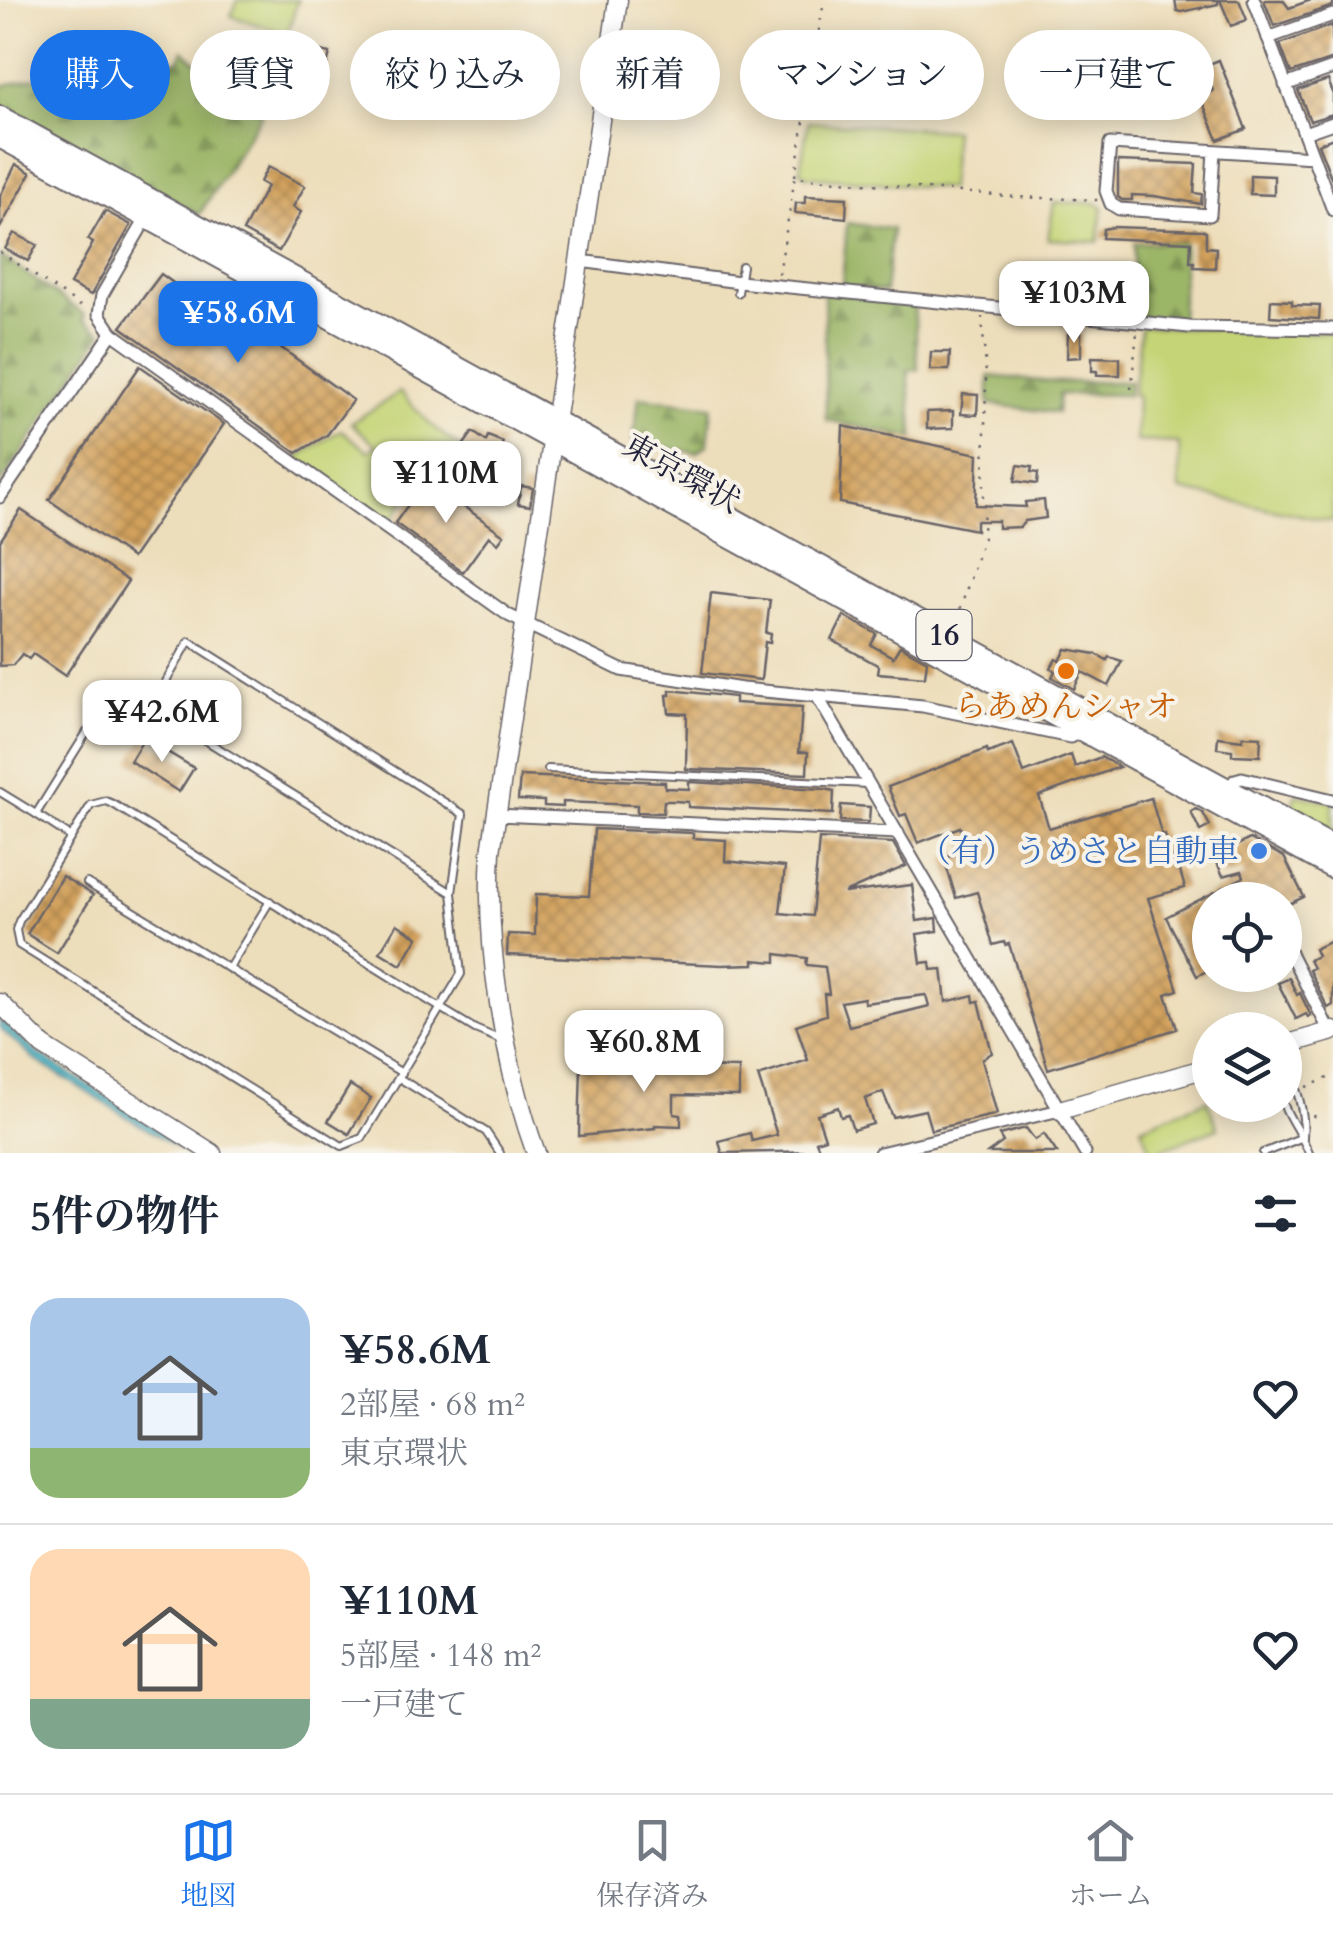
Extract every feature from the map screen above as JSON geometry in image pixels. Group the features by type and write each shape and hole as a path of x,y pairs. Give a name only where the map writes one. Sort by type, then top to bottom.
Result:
{"highway":[{"name":"東京環状","path":"0,118 1084,730 1333,848"},
{"name":"東京環状","path":"0,136 950,639 1225,798 1333,867"}],"street":[{"path":"536,1153 511,1070 488,890 495,815 618,0"},
{"path":"1254,0 1313,156 1327,178 1333,210"},
{"path":"1268,38 1333,15"},
{"path":"1286,85 1333,68"},
{"path":"1304,133 1333,123"},
{"path":"1214,151 1210,214 1119,209 1110,201 1106,191 1110,144 1313,156"},
{"path":"147,216 102,295 100,314 112,334 524,624 621,670 923,706 1070,737 1084,730"},
{"path":"580,261 739,287 778,285 1189,327 1333,328"},
{"path":"0,497 112,334"},
{"path":"816,696 1085,1153"},
{"path":"1225,798 1236,780 1242,778 1333,800"},
{"path":"495,815 898,833"},
{"path":"1302,975 1332,1032 1302,1040"},
{"path":"0,1003 43,1046 212,1153"},
{"path":"880,1153 1060,1110 1192,1072"}],"lane":[{"path":"739,287 742,266"},
{"path":"36,814 87,732 96,726 146,717 188,641 464,814 452,893 462,966 457,982 442,1008 401,1076 362,1138 342,1146 24,950 16,937 18,921 91,804 106,801 270,901 442,1008 475,1029 507,1042"},
{"path":"152,707 452,893"},
{"path":"548,770 869,784"},
{"path":"0,792 71,836"},
{"path":"87,883 401,1076 486,1132 500,1153"},
{"path":"228,968 270,901"},
{"path":"1302,1116 1303,1137"},
{"path":"1291,1122 1310,1153"},
{"path":"1263,1153 1303,1137"}],"path":[{"path":"778,285 824,0"},
{"path":"795,177 1017,197 1110,201"},
{"path":"0,252 79,308 100,314"},
{"path":"950,639 982,539 986,375 981,304"},
{"path":"1132,389 1139,322"},
{"path":"1302,1088 1333,1076"}],"green space":[{"path":"237,0 298,0 288,30 275,30 231,16"},
{"path":"183,50 190,56 190,120 258,120 199,215 0,105 0,87 30,79 30,120 170,120 170,60 178,61"},
{"path":"808,122 954,130 949,189 806,176 800,170"},
{"path":"1054,202 1096,203 1103,207 1098,242 1048,239"},
{"path":"847,223 892,229 885,292 842,285"},
{"path":"1184,242 1181,322 1132,317 1134,243"},
{"path":"0,255 85,315 83,319 103,333 0,485"},
{"path":"824,292 914,301 918,370 908,370 914,438 826,420"},
{"path":"1141,326 1333,333 1333,522 1180,490 1179,443 1136,441 1137,395 1133,395"},
{"path":"989,376 1052,382 1130,382 1128,395 1059,394 1057,413 989,404"},
{"path":"400,392 431,425 472,457 462,471 438,454 388,525 296,458 341,430 368,451 377,446 351,423"},
{"path":"639,397 712,406 708,444 697,453 662,447 638,455 632,451"},
{"path":"1296,794 1333,802 1333,835 1290,811"},
{"path":"1192,1106 1192,1122 1216,1122 1218,1128 1152,1153 1141,1127"}],"water":[{"path":"0,1020 38,1054 198,1153 186,1153 34,1059 0,1028"}],"building":[{"path":"1175,0 1218,0 1218,4 1182,12 1177,11"},
{"path":"1220,0 1239,0 1247,20 1231,26"},
{"path":"1264,0 1283,0 1289,8 1311,0 1333,0 1333,6 1274,26"},
{"path":"1332,25 1333,59 1291,73 1280,44"},
{"path":"1219,60 1246,129 1218,140 1210,120 1214,120 1214,62"},
{"path":"1328,80 1333,93 1333,114 1310,121 1298,90"},
{"path":"1333,138 1333,182 1318,144"},
{"path":"1118,161 1196,164 1194,193 1202,194 1201,204 1154,196 1132,195 1132,200 1122,200 1118,197"},
{"path":"16,164 31,173 0,228 0,196"},
{"path":"268,167 305,186 293,207 301,212 279,251 243,231 267,186 260,182"},
{"path":"1250,175 1274,176 1274,195 1250,194"},
{"path":"805,196 847,198 846,218 795,213 796,203 805,203"},
{"path":"105,211 131,225 91,295 70,284 93,243 88,240"},
{"path":"1103,229 1203,230 1206,247 1216,248 1215,268 1194,267 1194,262 1190,262 1191,242 1102,238"},
{"path":"14,233 37,245 28,261 5,249"},
{"path":"161,274 222,319 229,310 353,400 327,435 297,453 121,327"},
{"path":"1271,300 1320,306 1319,319 1270,316"},
{"path":"1081,333 1081,357 1067,358 1068,334"},
{"path":"931,352 950,352 949,370 930,370"},
{"path":"1092,357 1120,358 1120,375 1097,375 1097,371 1092,371"},
{"path":"140,366 224,424 132,558 49,500"},
{"path":"963,394 978,395 977,415 961,414"},
{"path":"953,411 953,428 927,429 927,412"},
{"path":"843,426 978,454 976,505 1026,507 1025,502 1044,500 1046,518 1025,521 1020,527 998,528 998,521 976,521 976,530 840,503"},
{"path":"473,432 486,441 488,436 503,442 493,466 462,447"},
{"path":"1018,465 1032,467 1031,472 1038,473 1037,484 1015,481"},
{"path":"426,480 504,535 498,543 489,536 463,572 395,523"},
{"path":"521,486 533,488 530,506 518,504"},
{"path":"21,510 128,581 65,676 33,654 29,659 22,654 13,665 0,666 0,541"},
{"path":"711,593 770,600 766,633 771,634 770,643 765,642 761,680 702,673"},
{"path":"844,616 877,634 871,645 893,657 900,646 927,661 925,677 878,673 879,666 832,640"},
{"path":"1066,649 1122,661 1109,686 1082,672 1074,689 1052,677 1055,671 1051,668"},
{"path":"670,690 735,697 735,703 802,707 799,752 808,752 807,774 686,769 687,714 669,713"},
{"path":"1243,736 1261,737 1260,756 1232,755 1232,750 1217,748 1218,737 1243,740"},
{"path":"144,738 194,768 179,792 130,761"},
{"path":"1013,744 1024,773 1071,755 1075,767 1101,757 1119,767 1039,796 1049,828 1151,798 1162,836 1165,835 1185,888 1148,898 1178,990 1166,994 1177,1029 1048,1069 1009,944 993,945 977,892 956,898 944,858 967,851 960,827 918,843 906,814 900,816 888,787 987,749 988,753"},
{"path":"520,776 665,782 665,788 689,789 689,782 825,789 834,791 833,814 688,807 688,802 675,801 664,801 663,813 637,812 637,805 563,802 563,807 544,806 544,801 518,800"},
{"path":"841,805 870,807 869,822 840,821"},
{"path":"1196,809 1210,826 1200,831 1191,812"},
{"path":"594,829 693,833 693,838 726,840 725,861 785,867 780,913 812,916 819,839 893,843 906,866 844,893 912,885 917,921 937,918 938,931 917,934 921,963 930,962 931,970 942,969 946,1002 973,995 974,1002 979,1001 992,1053 982,1059 997,1114 931,1130 925,1110 893,1117 883,1092 865,1099 873,1124 853,1130 848,1115 841,1117 838,1107 817,1114 825,1138 816,1141 820,1151 722,1153 719,1141 750,1133 752,1141 777,1135 758,1076 808,1060 796,1025 826,1015 824,994 829,994 825,967 806,965 807,958 776,954 776,962 754,960 754,964 722,965 507,955 508,934 535,935 536,894 589,896","holes":["926,995 929,1006 849,1026 841,1002"]},
{"path":"1250,839 1284,857 1296,882 1234,882 1244,877 1242,871 1223,876 1214,856"},
{"path":"62,876 93,895 57,953 27,934"},
{"path":"1192,904 1192,966 1166,917"},
{"path":"397,924 418,937 401,965 380,952"},
{"path":"1333,940 1333,1005 1328,1008 1309,970 1313,968 1309,960 1317,956 1314,949"},
{"path":"1282,992 1300,993 1311,1016 1292,1012"},
{"path":"581,1065 739,1068 739,1096 674,1095 674,1114 681,1115 681,1126 655,1125 579,1136"},
{"path":"350,1085 371,1098 349,1134 328,1121"},
{"path":"1026,1128 1035,1140 1044,1134 1057,1153 988,1153 1003,1142 999,1135"}],"place":[{"name":"らあめんシャオ","path":"1066,671"},
{"name":"（有）うめさと自動車","path":"1259,851"}]}
